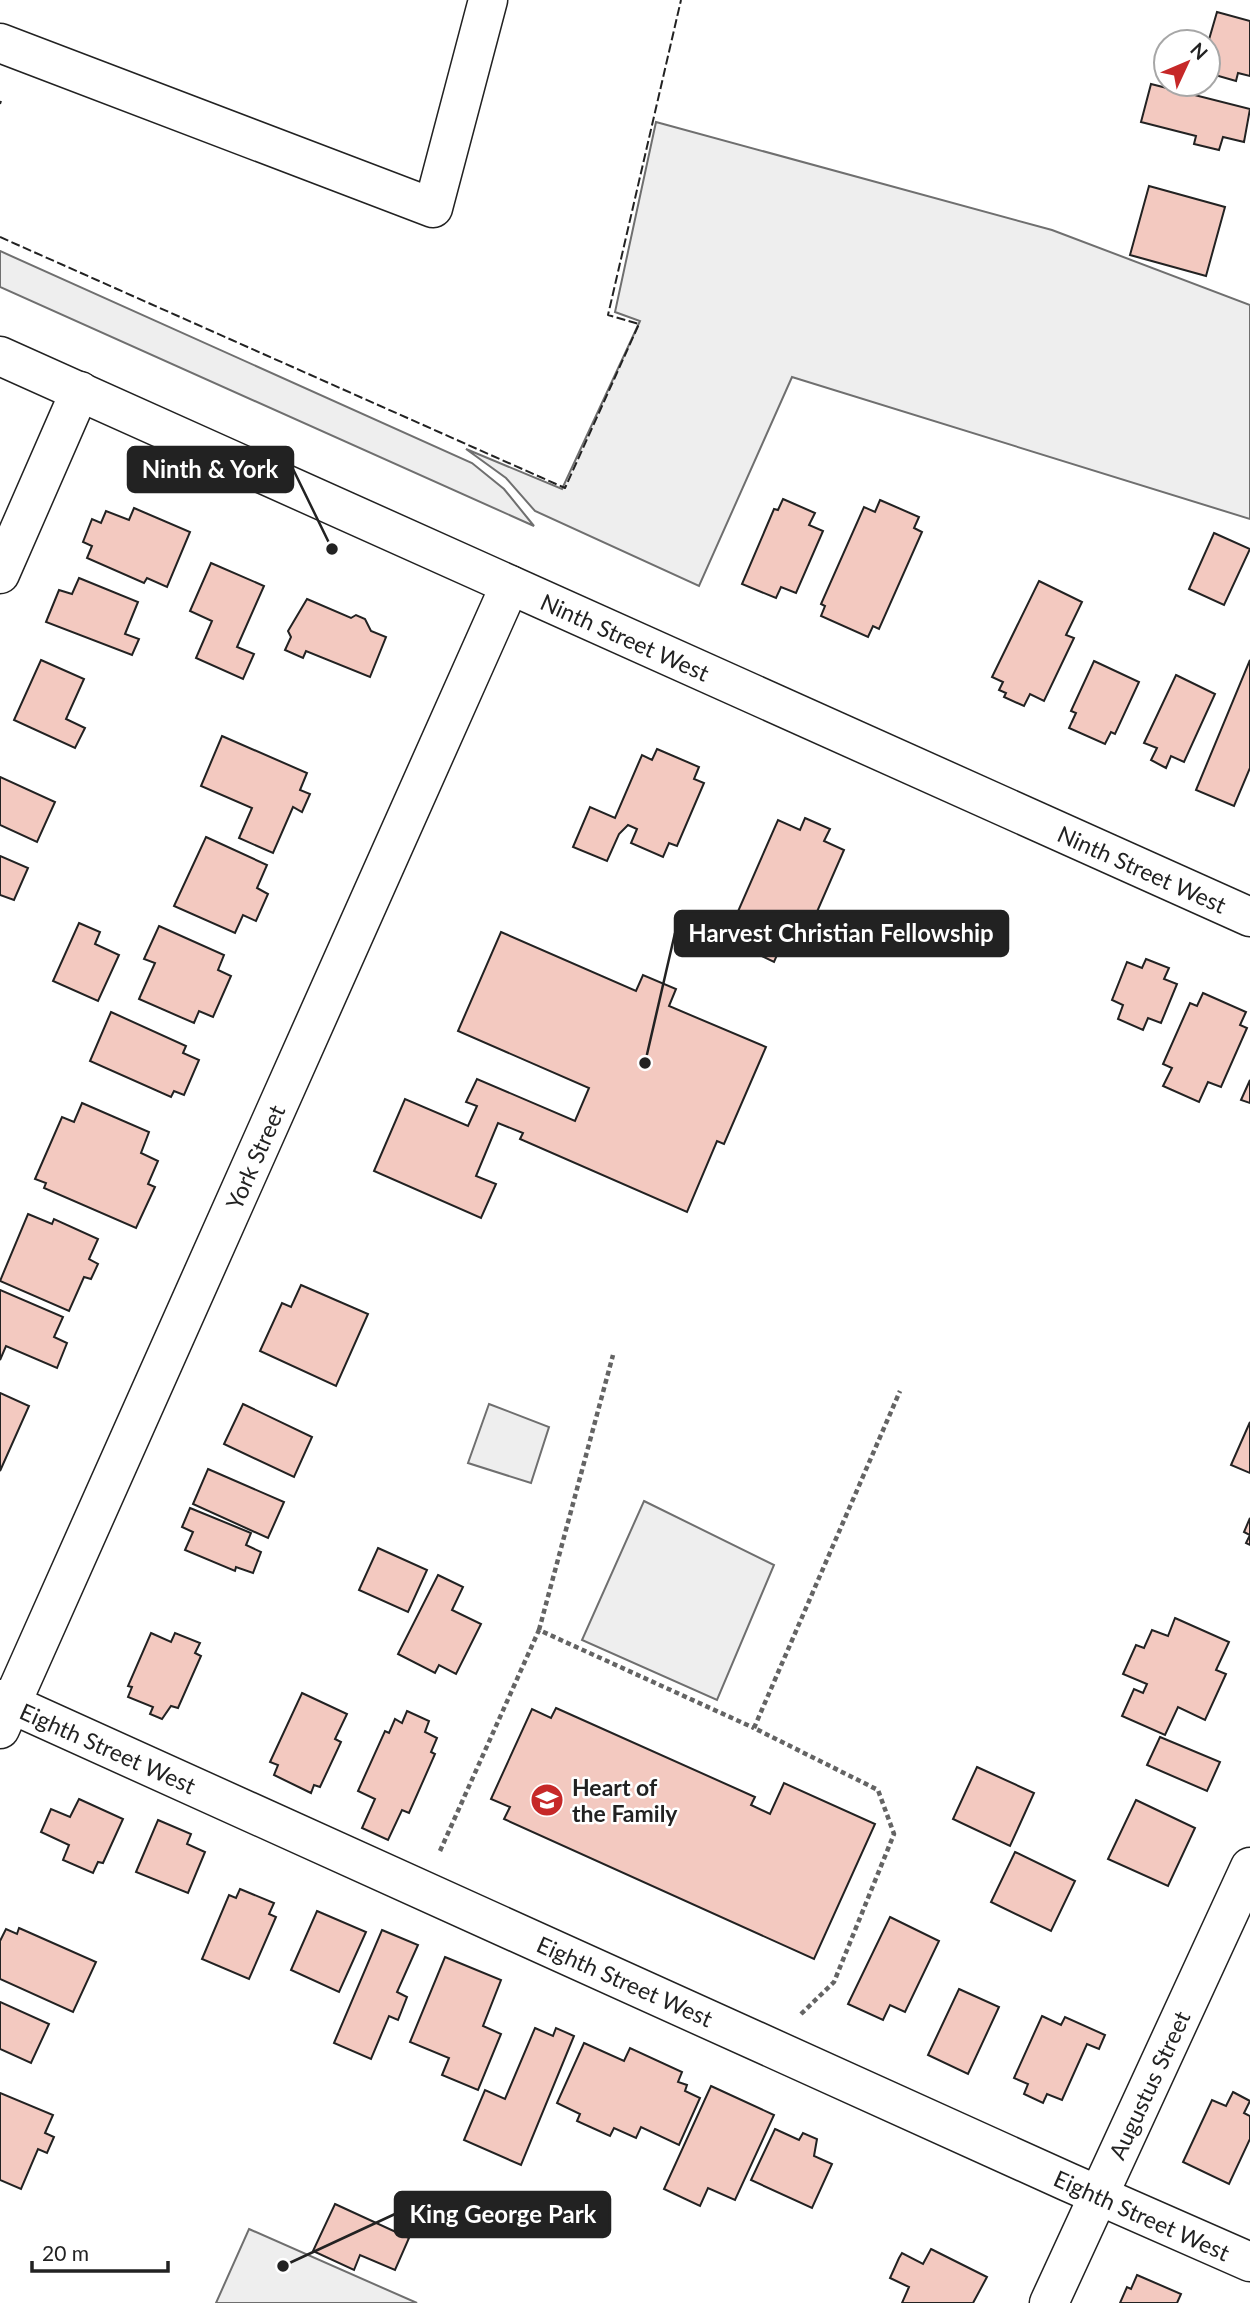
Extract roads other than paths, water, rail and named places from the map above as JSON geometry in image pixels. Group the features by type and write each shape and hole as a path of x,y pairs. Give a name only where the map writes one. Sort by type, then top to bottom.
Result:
{"street":[{"path":"0,43 433,208 488,0"},
{"name":"Ninth Street West","path":"0,356 1250,917"},
{"path":"0,574 80,391"},
{"name":"York Street","path":"4,1711 510,585"},
{"name":"Eighth Street West","path":"4,1711 422,1890 1250,2262"},
{"name":"Augustus Street","path":"1049,2303 1250,1867"}],"place":[{"name":"Ninth & York","path":"332,549"},
{"name":"Harvest Christian Fellowship","path":"645,1063"},
{"name":"Heart of the Family","path":"547,1800"},
{"name":"King George Park","path":"283,2266"}]}
